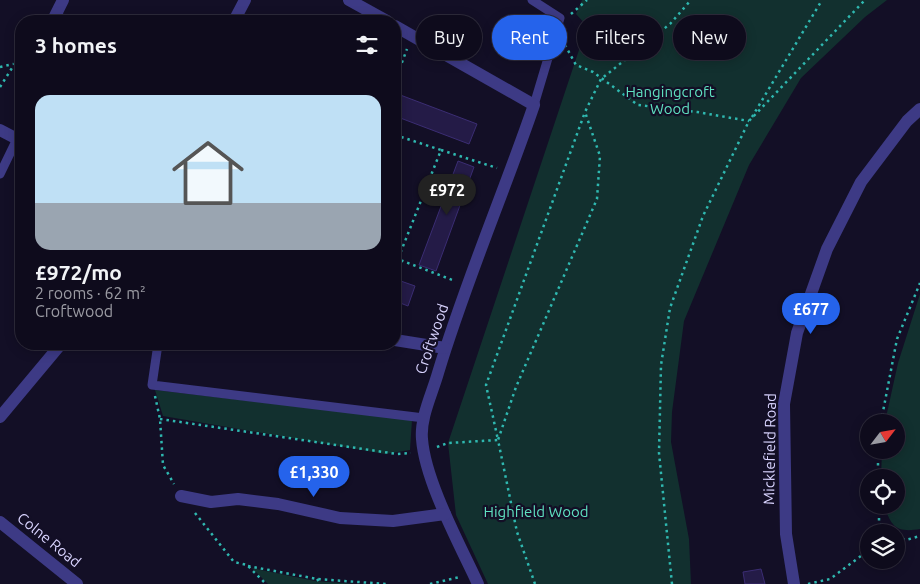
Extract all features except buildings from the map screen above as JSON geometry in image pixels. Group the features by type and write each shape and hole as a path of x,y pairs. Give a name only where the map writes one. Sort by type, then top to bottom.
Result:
{"street":[{"path":"56,15 63,0"},
{"path":"237,15 245,0"},
{"path":"349,0 376,15"},
{"path":"401,30 534,105"},
{"name":"Croftwood","path":"476,579 445,514 423,453 424,418 445,348 534,105"},
{"name":"Micklefield Road","path":"794,584 786,534 784,404 797,332 827,249 861,182 907,121 920,110"},
{"path":"0,130 15,138"},
{"path":"401,341 445,348"},
{"path":"0,417 55,350"},
{"path":"181,496 211,502 238,500 278,504 340,518 393,521 445,514"},
{"name":"Colne Road","path":"0,522 76,584"}],"lane":[{"path":"532,0 562,14"},
{"path":"534,105 547,60"},
{"path":"0,174 15,147"},
{"path":"157,350 152,385 424,418"}],"path":[{"path":"562,14 569,16 587,0"},
{"path":"535,584 517,532 486,385 585,112 600,79 670,24 691,0"},
{"path":"672,584 659,453 661,365 670,308 704,216 749,121 822,0"},
{"path":"749,121 865,0"},
{"path":"401,64 412,36"},
{"path":"567,48 576,65 592,72 638,106 697,112 749,121"},
{"path":"0,87 15,62"},
{"path":"0,67 13,64"},
{"path":"498,440 516,387 597,199 600,156 585,112"},
{"path":"401,137 490,165"},
{"path":"401,249 441,150"},
{"path":"401,261 447,278"},
{"path":"883,414 897,339 920,283"},
{"path":"152,385 160,418 163,465 181,496 234,562 317,579 386,584"},
{"path":"160,418 397,454 423,453 448,442 498,440"},
{"path":"905,540 920,536"},
{"path":"808,584 830,579 860,557"},
{"path":"247,565 266,584"},
{"path":"317,579 321,584"},
{"path":"430,584 476,579"}],"green space":[{"name":"Hangingcroft Wood","path":"582,0 887,0 865,17 801,78 749,165 684,321 672,412 671,442 689,539 691,584 488,584 456,515 448,443 577,56 577,60 663,60 663,15 576,14"},
{"path":"920,294 920,529 912,530 905,530 905,524 893,524 887,514 905,514 905,469 881,469 882,459 905,459 905,414 887,414 898,363"},
{"path":"155,390 412,420 410,450 385,454 163,416"},
{"path":"252,568 315,581 357,584 268,584"}],"park label":[{"name":"Highfield Wood","path":"536,512"}]}
